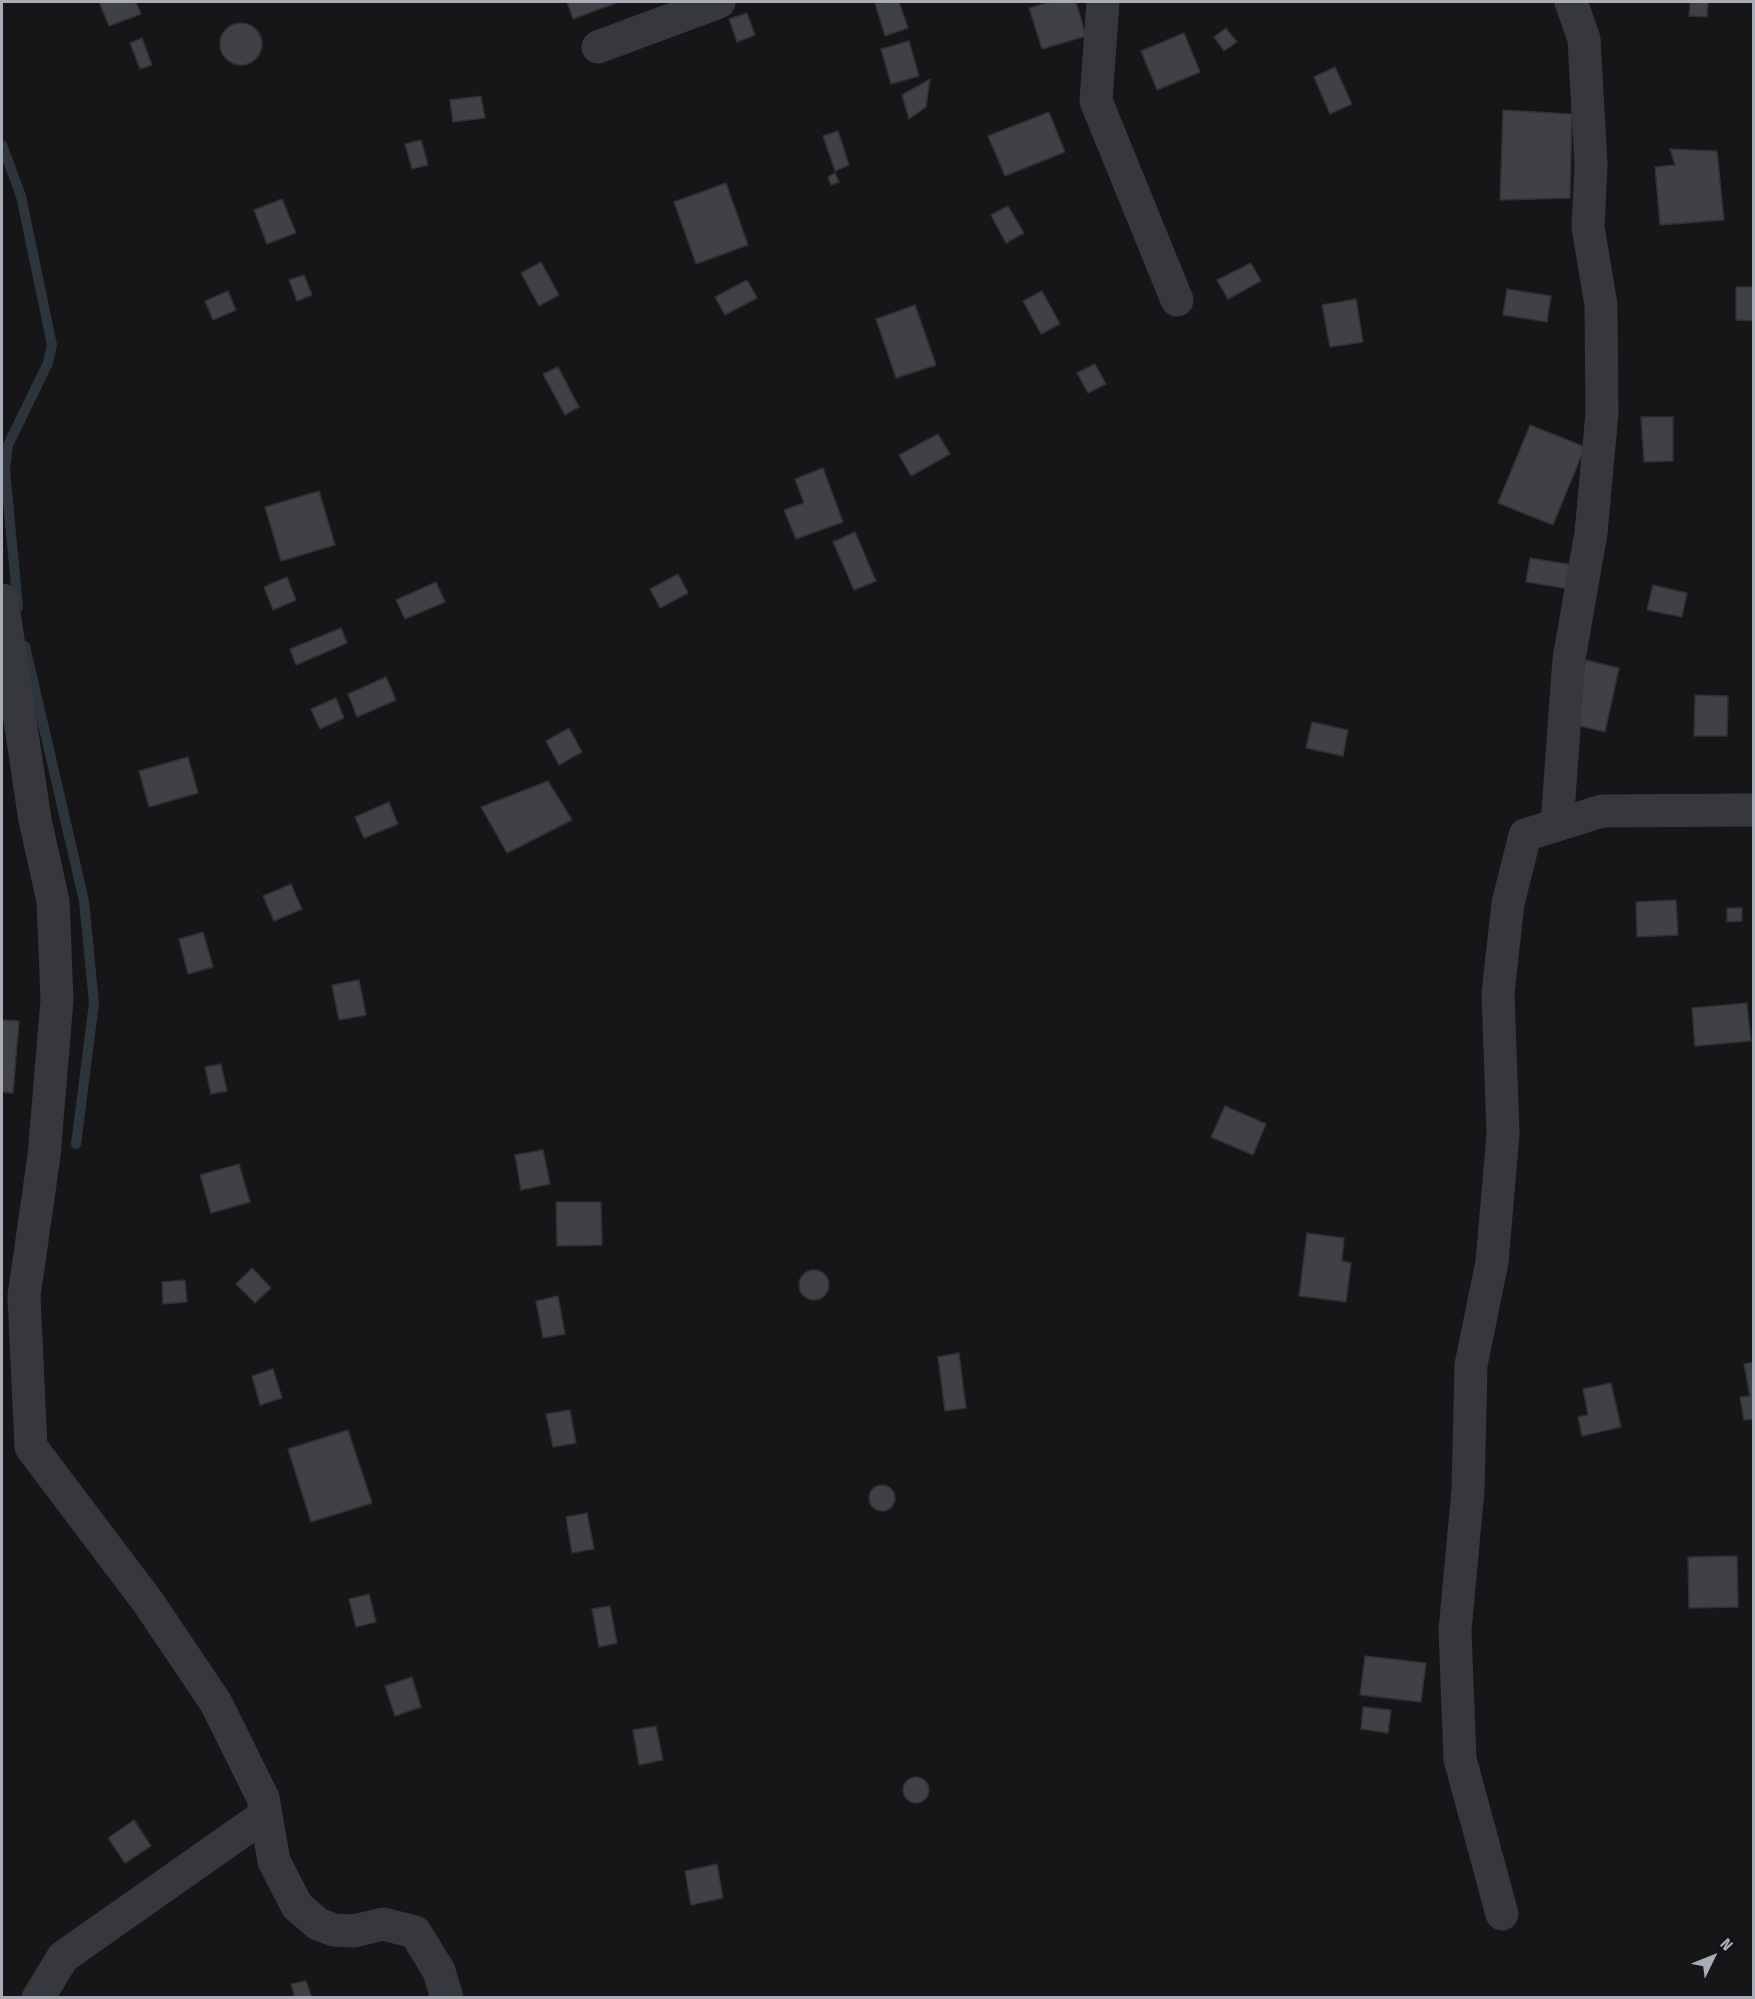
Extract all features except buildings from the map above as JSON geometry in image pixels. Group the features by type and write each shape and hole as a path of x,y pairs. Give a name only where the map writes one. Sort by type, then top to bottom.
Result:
{"street":[{"path":"598,47 719,2"},
{"path":"1103,2 1096,101 1177,300"},
{"path":"1557,825 1569,659 1591,533 1602,413 1601,305 1588,227 1591,165 1585,51 1584,39 1571,2"},
{"path":"2,600 35,820 52,901 57,1000 44,1156 24,1296 31,1447 148,1602 216,1703 262,1798 274,1861 297,1906 318,1924 334,1930 354,1931 383,1924 415,1932 439,1971 447,1998"},
{"path":"1502,1914 1460,1759 1455,1630 1468,1490 1471,1365 1492,1262 1503,1134 1498,993 1508,903 1525,836 1602,811 1754,810"},
{"path":"38,1998 63,1957 266,1815"}],"waterway":[{"path":"2,145 21,196 52,345 48,363 8,445 5,470 18,607"},
{"path":"25,646 84,901 94,1003 76,1144"}]}
